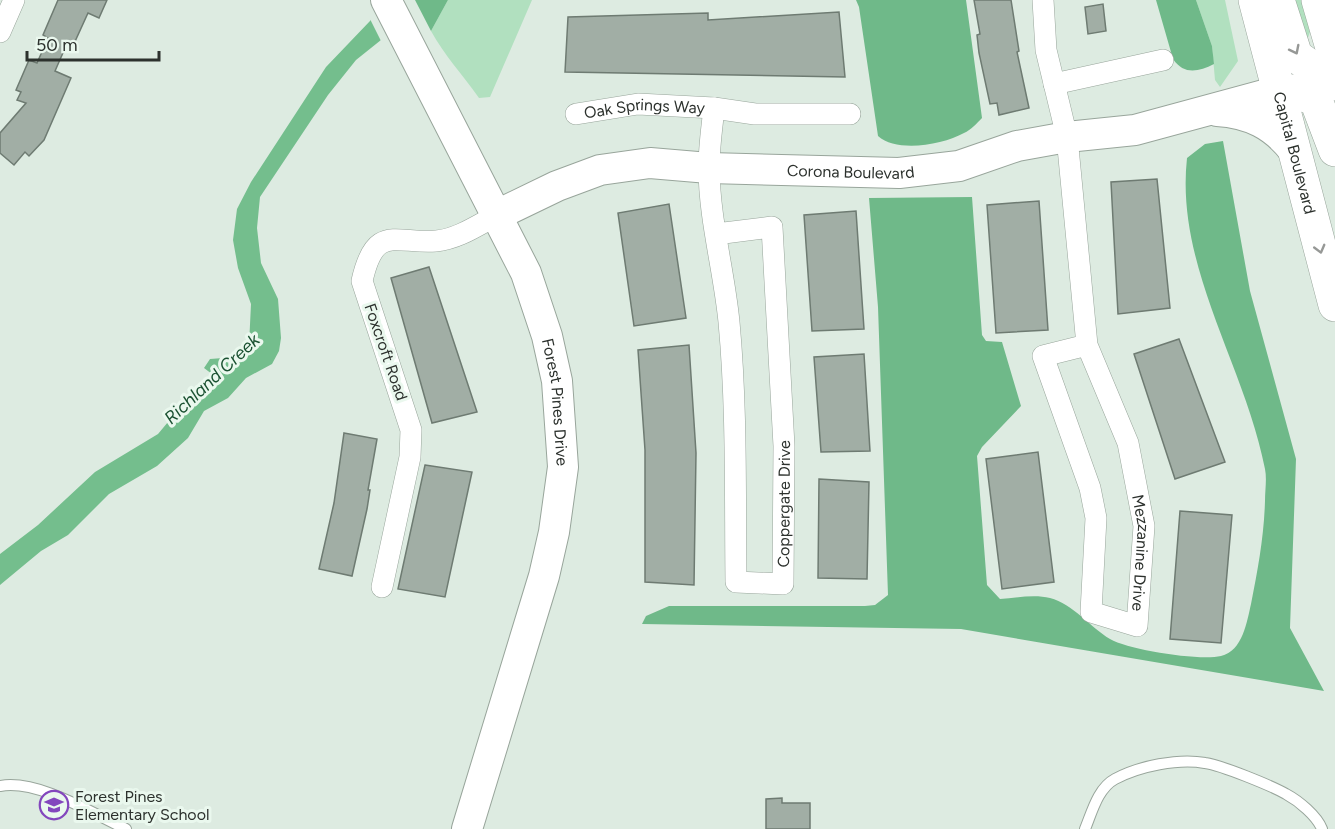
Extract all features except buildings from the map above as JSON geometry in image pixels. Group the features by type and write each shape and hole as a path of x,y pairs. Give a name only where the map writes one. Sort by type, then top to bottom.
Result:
{"highway":[{"name":"Capital Boulevard","path":"1255,0 1335,305"},
{"path":"1278,0 1296,56 1335,62 1318,0"},
{"path":"1279,91 1294,91 1316,100 1335,150"}],"street":[{"path":"0,32 14,0"},
{"name":"Forest Pines Drive","path":"386,0 526,273 547,336 557,381 563,467 554,532 544,576 467,829"},
{"name":"Mezzanine Drive","path":"1043,0 1046,50 1066,137 1087,345 1128,443 1144,526 1137,626 1091,612 1096,518 1090,488 1043,356 1087,345"},
{"path":"1054,84 1163,60"},
{"name":"Corona Boulevard","path":"497,216 557,186 600,170 650,163 709,168 899,173 959,166 1017,146 1066,137 1135,130 1279,91"},
{"name":"Oak Springs Way","path":"576,114 638,104 714,108 754,114 850,114"},
{"name":"Oak Springs Way","path":"709,168 714,108"},
{"name":"Corona Boulevard","path":"1208,110 1251,116 1279,134 1294,151"},
{"name":"Coppergate Drive","path":"709,168 717,234 729,321 735,437 736,582 783,584 784,446 772,227 717,234"},
{"name":"Foxcroft Road","path":"382,587 410,457 411,430 362,281 367,261 378,246 394,237 435,241 458,236 497,216"}],"lane":[{"path":"1085,829 1096,798 1113,779 1140,770 1185,761 1207,763 1286,794 1319,821 1322,829"},
{"path":"0,786 12,784 38,789 126,829"}],"shaded area":[{"path":"415,0 448,0 431,31"},
{"path":"448,0 532,0 490,97 479,98 431,31"},
{"path":"856,0 966,0 982,118 974,126 967,132 932,144 908,146 886,141 878,136 859,7"},
{"path":"1156,0 1196,0 1212,46 1214,64 1202,69 1187,70 1177,64 1173,59"},
{"path":"1196,0 1225,0 1238,61 1220,87 1215,80 1212,46"},
{"path":"1290,0 1302,0 1310,32 1306,43"},
{"path":"382,4 391,32 356,60 328,95 260,197 257,228 261,263 278,299 281,338 279,351 272,364 246,378 228,398 204,411 188,438 157,466 109,494 68,535 41,551 0,585 0,554 38,525 95,472 158,434 193,392 214,385 216,377 204,368 210,359 236,357 244,354 249,345 251,304 238,268 233,240 237,209 251,182 326,67 370,21"},
{"path":"1223,141 1250,291 1296,459 1290,628 1324,691 961,629 642,624 646,616 669,606 865,606 875,605 888,595 878,307 869,198 972,197 982,335 986,341 1002,342 1021,406 982,447 977,456 987,585 1000,599 1038,596 1058,601 1074,610 1110,639 1132,647 1197,657 1221,656 1228,653 1239,642 1243,634 1251,604 1263,527 1266,473 1243,392 1201,277 1191,238 1186,198 1187,158 1205,144"}],"pier":[{"path":"381,0 415,0 394,34 382,43 369,17"}],"place":[{"name":"Forest Pines Elementary School","path":"54,805"}],"water label":[{"name":"Richland Creek","path":"212,379"}]}
